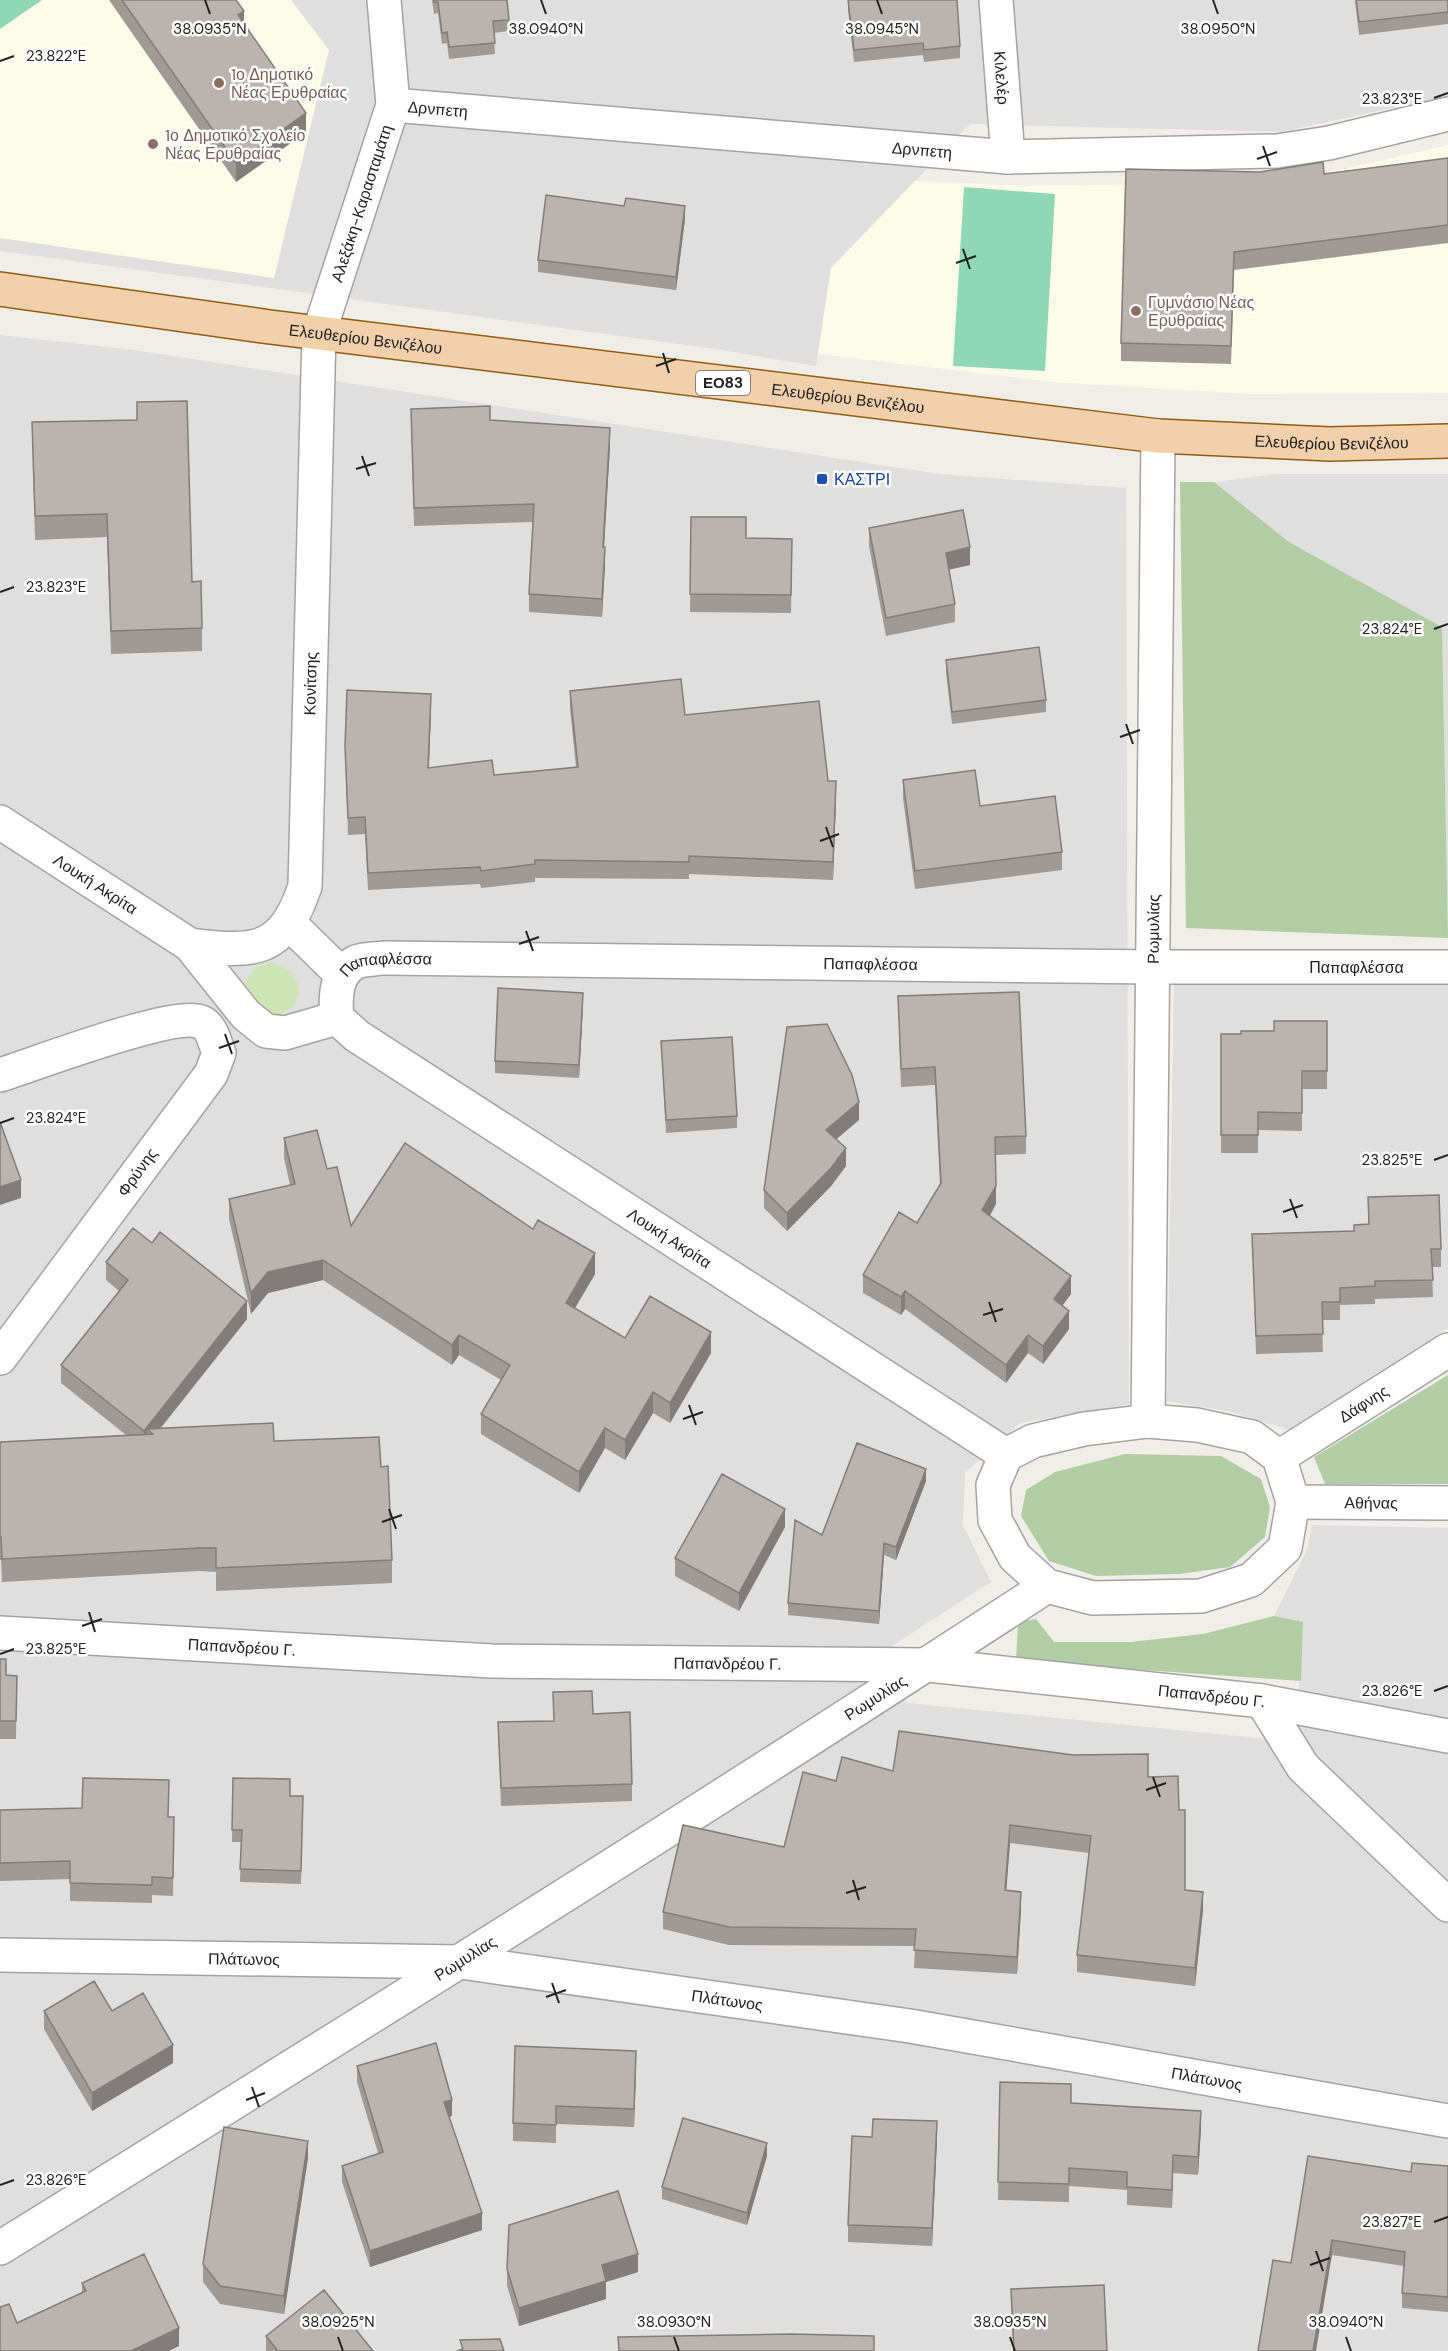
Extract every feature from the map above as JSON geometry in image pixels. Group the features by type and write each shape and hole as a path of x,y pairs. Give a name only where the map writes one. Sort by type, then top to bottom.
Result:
{"main road":[{"name":"Ελευθερίου Βενιζέλου","path":"0,289 319,333 1158,436 1330,444 1448,441"}],"street":[{"name":"Αλεξάκη-Καρασταμάτη","path":"319,333 393,105 384,0"},
{"name":"Κιλελέρ","path":"996,0 1008,157"},
{"name":"Δρνπετη","path":"393,105 1008,157 1276,151 1329,143 1448,114"},
{"name":"Κονίτσης","path":"290,924 296,915 305,886 319,333"},
{"name":"Ρωμυλίας","path":"1148,1421 1155,967 1158,436"},
{"name":"Λουκή Ακρίτα","path":"0,822 190,945"},
{"path":"190,945 230,950 248,948 285,931 290,924 342,975"},
{"path":"190,945 241,1008 266,1031 285,1033 337,1018"},
{"name":"Παπαφλέσσα","path":"337,1018 335,994 342,975 356,962 384,958 1155,967 1448,967"},
{"path":"0,1076 153,1026 189,1019 204,1023 212,1034 241,1008"},
{"name":"Λουκή Ακρίτα","path":"337,1018 357,1036 1006,1455"},
{"name":"Φρύνης","path":"0,1358 211,1074 219,1053 212,1034"},
{"name":"Δάφνης","path":"1279,1457 1448,1350"},
{"path":"1148,1421 1197,1425 1252,1437 1279,1457 1293,1502 1284,1548 1251,1580 1201,1596 1093,1598 1047,1586 1016,1557 995,1520 993,1485 1006,1455 1033,1441 1084,1429 1148,1421"},
{"name":"Αθήνας","path":"1293,1502 1448,1503"},
{"name":"Ρωμυλίας","path":"0,2248 462,1962 928,1665 1047,1586"},
{"name":"Παπανδρέου Γ.","path":"0,1633 492,1661 928,1665 1262,1701 1448,1736"},
{"path":"1262,1701 1303,1767 1448,1905"},
{"name":"Πλάτωνος","path":"0,1955 462,1962 910,2026 1448,2121"}],"shaded area":[{"path":"0,0 1448,0 1448,96 1281,132 970,124 831,268 816,366 715,349 0,251"},
{"name":"1ο Δημοτικό Σχολείο Νέας Ερυθραίας","path":"0,0 291,0 329,50 274,278 0,238"},
{"name":"Γυμνάσιο Νέας Ερυθραίας","path":"1448,145 1448,393 1248,394 1053,382 818,354 831,268 915,181 1021,186 1240,183 1305,178"},
{"path":"0,335 134,350 939,474 1126,488 1129,1404 1020,1423 965,1473 963,1525 991,1582 892,1646 890,1688 908,1703 1296,1742 1303,1623 1274,1616 1307,1550 1312,1525 1448,1528 1448,2351 0,2351"},
{"path":"1275,474 1448,474 1448,938 1442,627 1289,542 1214,482"},
{"path":"1174,982 1448,983 1448,1328 1289,1430 1232,1412 1167,1401"}],"green space":[{"path":"0,0 42,0 0,29"},
{"path":"964,187 1055,194 1045,371 953,366"},
{"path":"1180,482 1214,482 1289,542 1442,627 1448,938 1186,928"},
{"path":"267,963 281,966 291,973 297,982 296,1002 289,1010 279,1015 264,1016 244,988 252,972"},
{"path":"1448,1375 1448,1484 1325,1484 1314,1457"},
{"path":"1125,1454 1221,1456 1261,1479 1270,1507 1265,1537 1230,1567 1179,1574 1096,1576 1049,1561 1021,1516 1026,1490 1055,1472"},
{"path":"1274,1616 1303,1622 1301,1681 1016,1661 1018,1622 1036,1619 1054,1642 1131,1642 1203,1634"}],"building":[{"name":"1ο Δημοτικό Νέας Ερυθραίας","path":"122,0 236,0 244,11 238,15 306,113 236,163"},
{"path":"434,0 507,0 509,20 493,21 495,43 449,47 447,32 442,33 438,2"},
{"path":"848,0 957,0 960,46 924,50 923,43 854,50"},
{"path":"1356,0 1448,0 1448,12 1359,22"},
{"path":"1448,158 1448,225 1234,252 1231,346 1121,343 1126,169 1260,172 1323,162 1324,174"},
{"path":"546,195 624,206 626,198 685,206 676,277 538,260"},
{"path":"187,401 192,582 201,581 202,628 111,631 107,514 35,516 32,422 137,420 137,402"},
{"path":"490,406 490,420 610,428 602,599 529,594 534,504 414,508 411,409"},
{"path":"963,510 970,547 946,553 955,604 886,618 869,528"},
{"path":"691,517 746,517 746,538 792,539 791,595 690,594"},
{"path":"1039,647 1046,700 952,712 946,660"},
{"path":"681,679 685,715 819,701 828,781 836,781 833,862 689,856 689,862 535,860 535,864 481,871 480,867 368,873 365,817 348,818 345,746 347,690 431,694 428,768 492,760 494,775 578,767 570,691"},
{"path":"975,770 980,806 1055,796 1062,852 915,871 903,780"},
{"path":"498,988 583,993 579,1065 495,1061"},
{"path":"1019,992 1026,1136 995,1137 996,1186 982,1210 1071,1276 1054,1299 1069,1311 1043,1346 1028,1335 1006,1365 905,1291 901,1297 863,1275 899,1212 917,1223 941,1183 935,1067 901,1069 898,996"},
{"path":"1274,1021 1327,1021 1327,1071 1302,1071 1302,1113 1258,1112 1258,1135 1221,1135 1221,1034 1241,1034 1241,1031 1274,1031"},
{"path":"827,1024 852,1075 859,1102 826,1130 846,1148 831,1168 787,1213 764,1190 787,1027"},
{"path":"732,1037 737,1116 666,1120 661,1041"},
{"path":"0,1122 21,1180 0,1187"},
{"path":"317,1130 327,1169 337,1167 351,1226 405,1143 533,1229 538,1220 595,1253 566,1303 625,1338 650,1296 711,1332 670,1403 653,1392 625,1440 605,1428 579,1472 481,1414 510,1365 459,1335 452,1345 323,1260 268,1272 251,1293 229,1199 295,1184 284,1138"},
{"path":"1439,1195 1441,1249 1431,1249 1433,1280 1375,1281 1375,1286 1340,1288 1340,1302 1322,1302 1323,1334 1256,1336 1252,1234 1354,1231 1354,1225 1369,1224 1368,1197"},
{"path":"133,1228 152,1243 160,1232 247,1301 144,1431 61,1365 128,1280 106,1262"},
{"path":"273,1423 274,1441 379,1437 381,1467 388,1466 392,1560 216,1568 216,1548 2,1559 0,1442 153,1434 147,1429"},
{"path":"857,1443 926,1469 896,1547 884,1543 879,1611 788,1603 795,1520 822,1535"},
{"path":"722,1474 785,1509 739,1593 675,1558"},
{"path":"0,1659 6,1659 6,1675 17,1676 16,1721 0,1721"},
{"path":"592,1691 593,1714 630,1712 632,1784 501,1788 498,1722 554,1721 553,1692"},
{"path":"899,1731 1073,1755 1148,1754 1148,1777 1178,1776 1179,1810 1185,1810 1185,1890 1203,1892 1195,1968 1077,1955 1091,1836 1010,1825 1005,1890 1021,1892 1017,1957 914,1950 916,1929 729,1927 663,1912 683,1825 784,1847 803,1772 836,1781 842,1757 893,1771"},
{"path":"83,1778 169,1780 168,1817 174,1817 173,1878 152,1877 152,1885 70,1883 70,1861 0,1863 0,1810 82,1808"},
{"path":"233,1778 290,1779 290,1796 303,1796 301,1871 240,1869 242,1830 232,1830"},
{"path":"94,1981 112,2011 143,1993 173,2045 92,2093 44,2011"},
{"path":"436,2043 452,2100 444,2102 482,2213 370,2251 342,2166 383,2152 357,2066"},
{"path":"515,2046 636,2051 634,2109 556,2106 556,2125 513,2123"},
{"path":"1000,2082 1071,2084 1071,2103 1201,2111 1198,2157 1173,2155 1172,2190 1127,2187 1127,2172 1069,2168 1069,2184 998,2182"},
{"path":"683,2118 767,2143 747,2213 662,2187"},
{"path":"873,2119 937,2121 932,2228 848,2225 852,2136 872,2137"},
{"path":"224,2127 308,2141 284,2296 220,2286 203,2264"},
{"path":"1308,2156 1411,2172 1412,2163 1448,2166 1448,2297 1402,2293 1405,2252 1332,2240 1313,2351 1258,2351 1273,2260 1291,2263"},
{"path":"618,2191 638,2254 602,2265 606,2281 519,2308 507,2269 509,2225"},
{"path":"144,2254 179,2328 131,2351 0,2351 0,2307 9,2304 17,2323 86,2291 82,2283"},
{"path":"1104,2285 1107,2351 1014,2351 1011,2289"},
{"path":"324,2290 373,2351 278,2351 266,2336"},
{"path":"792,2334 874,2336 874,2351 619,2351 618,2337"},
{"path":"500,2339 504,2351 457,2351 463,2349 460,2340"}],"place":[{"name":"1ο Δημοτικό Νέας Ερυθραίας","path":"219,83"},
{"name":"1ο Δημοτικό Σχολείο Νέας Ερυθραίας","path":"153,144"},
{"name":"Γυμνάσιο Νέας Ερυθραίας","path":"1136,311"},
{"name":"ΚΑΣΤΡΙ","path":"822,479"}]}
